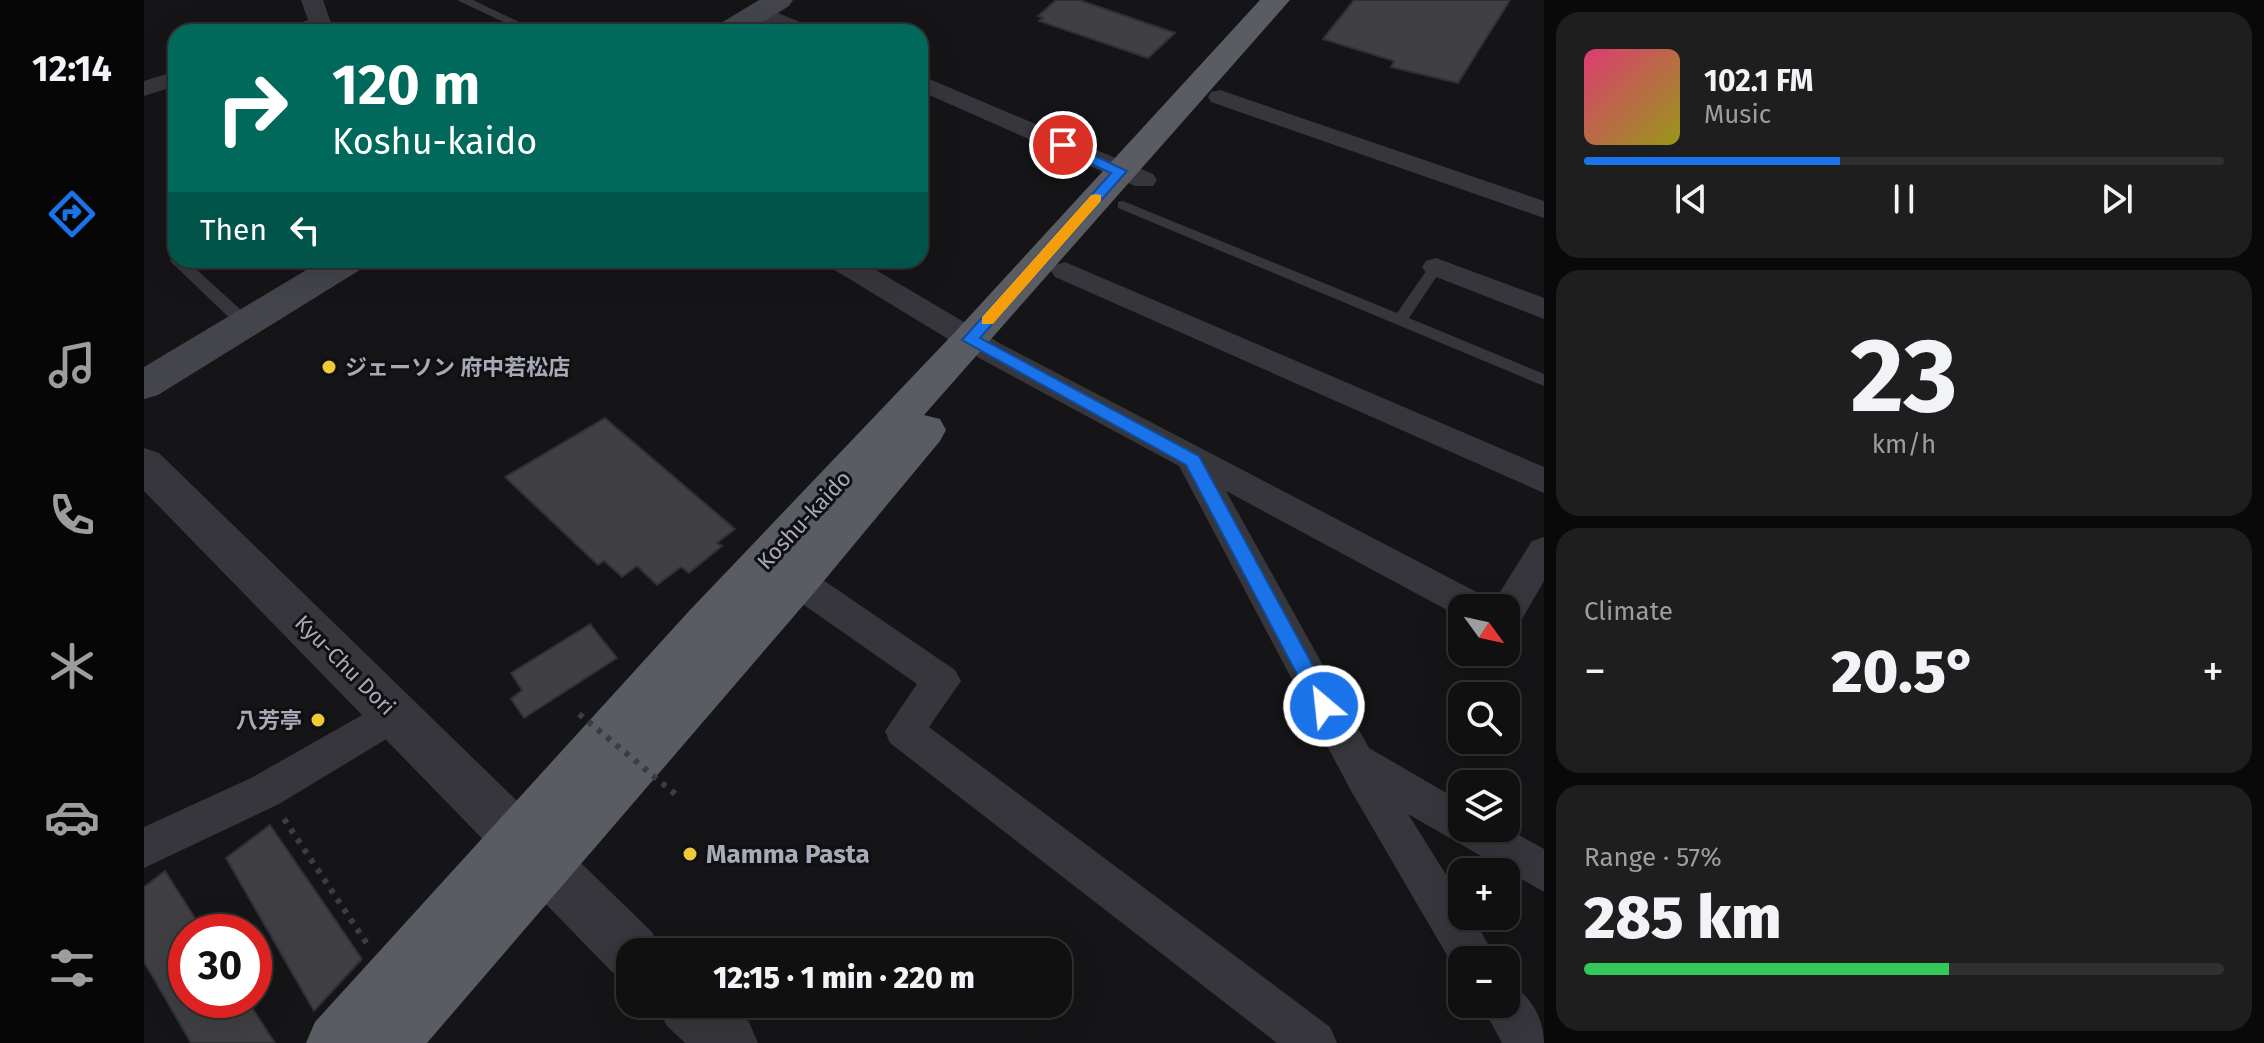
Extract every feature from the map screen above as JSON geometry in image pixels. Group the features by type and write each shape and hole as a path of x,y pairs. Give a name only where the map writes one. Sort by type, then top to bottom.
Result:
{"highway":[{"name":"Koshu-kaido","path":"336,1043 391,981 530,854 797,581 981,346 1065,271 1276,0"},
{"name":"Koshu-kaido","path":"388,1043 707,624 981,346 1129,186 1220,97 1306,0"}],"main road":[{"path":"739,24 769,6"},
{"path":"144,385 337,268"}],"street":[{"path":"312,0 327,24"},
{"path":"769,6 793,24"},
{"path":"144,89 168,81"},
{"path":"928,86 1129,186"},
{"path":"1220,97 1544,210"},
{"path":"1436,267 1544,309"},
{"path":"851,268 981,346 1448,594"},
{"path":"1065,271 1544,481"},
{"path":"1193,461 1353,760 1423,880 1466,946"},
{"name":"Kyu-Chu Dori","path":"144,464 530,854 617,938"},
{"path":"1518,594 1544,551"},
{"path":"797,581 942,681 904,731 1314,1043"},
{"path":"144,848 265,791 394,714"},
{"path":"1353,760 1448,816"},
{"path":"1492,842 1544,872"},
{"path":"702,1018 728,1043"},
{"path":"1513,1018 1529,1043"}],"lane":[{"path":"463,0 516,24"},
{"path":"1129,186 1400,320 1544,380"},
{"path":"1400,320 1436,267"},
{"path":"186,268 246,324"}],"path":[{"path":"579,714 680,798"},
{"path":"265,791 391,981"}],"building":[{"path":"1056,0 1079,0 1175,33 1148,58 1039,21 1043,18 1038,16"},
{"path":"1354,0 1510,0 1458,83 1391,67 1394,61 1323,39"},
{"path":"605,418 735,529 717,543 722,546 689,573 681,567 657,585 637,566 622,577 604,561 598,565 505,477"},
{"path":"590,624 617,658 524,718 511,699 522,690 511,673"},
{"path":"270,825 362,959 314,1011 272,938 272,914 258,914 226,858"},
{"path":"165,871 192,914 168,914 168,1003 144,962 144,887"},
{"path":"176,1018 259,1018 275,1043 191,1043"}],"slow traffic":[{"path":"987,320 1096,198"}],"place":[{"name":"ジェーソン 府中若松店","path":"329,367"},
{"name":"八芳亭","path":"318,720"},
{"name":"Mamma Pasta","path":"690,854"}],"route":[{"path":"1063,145 1120,171 970,340 1193,461 1324,706"}]}
